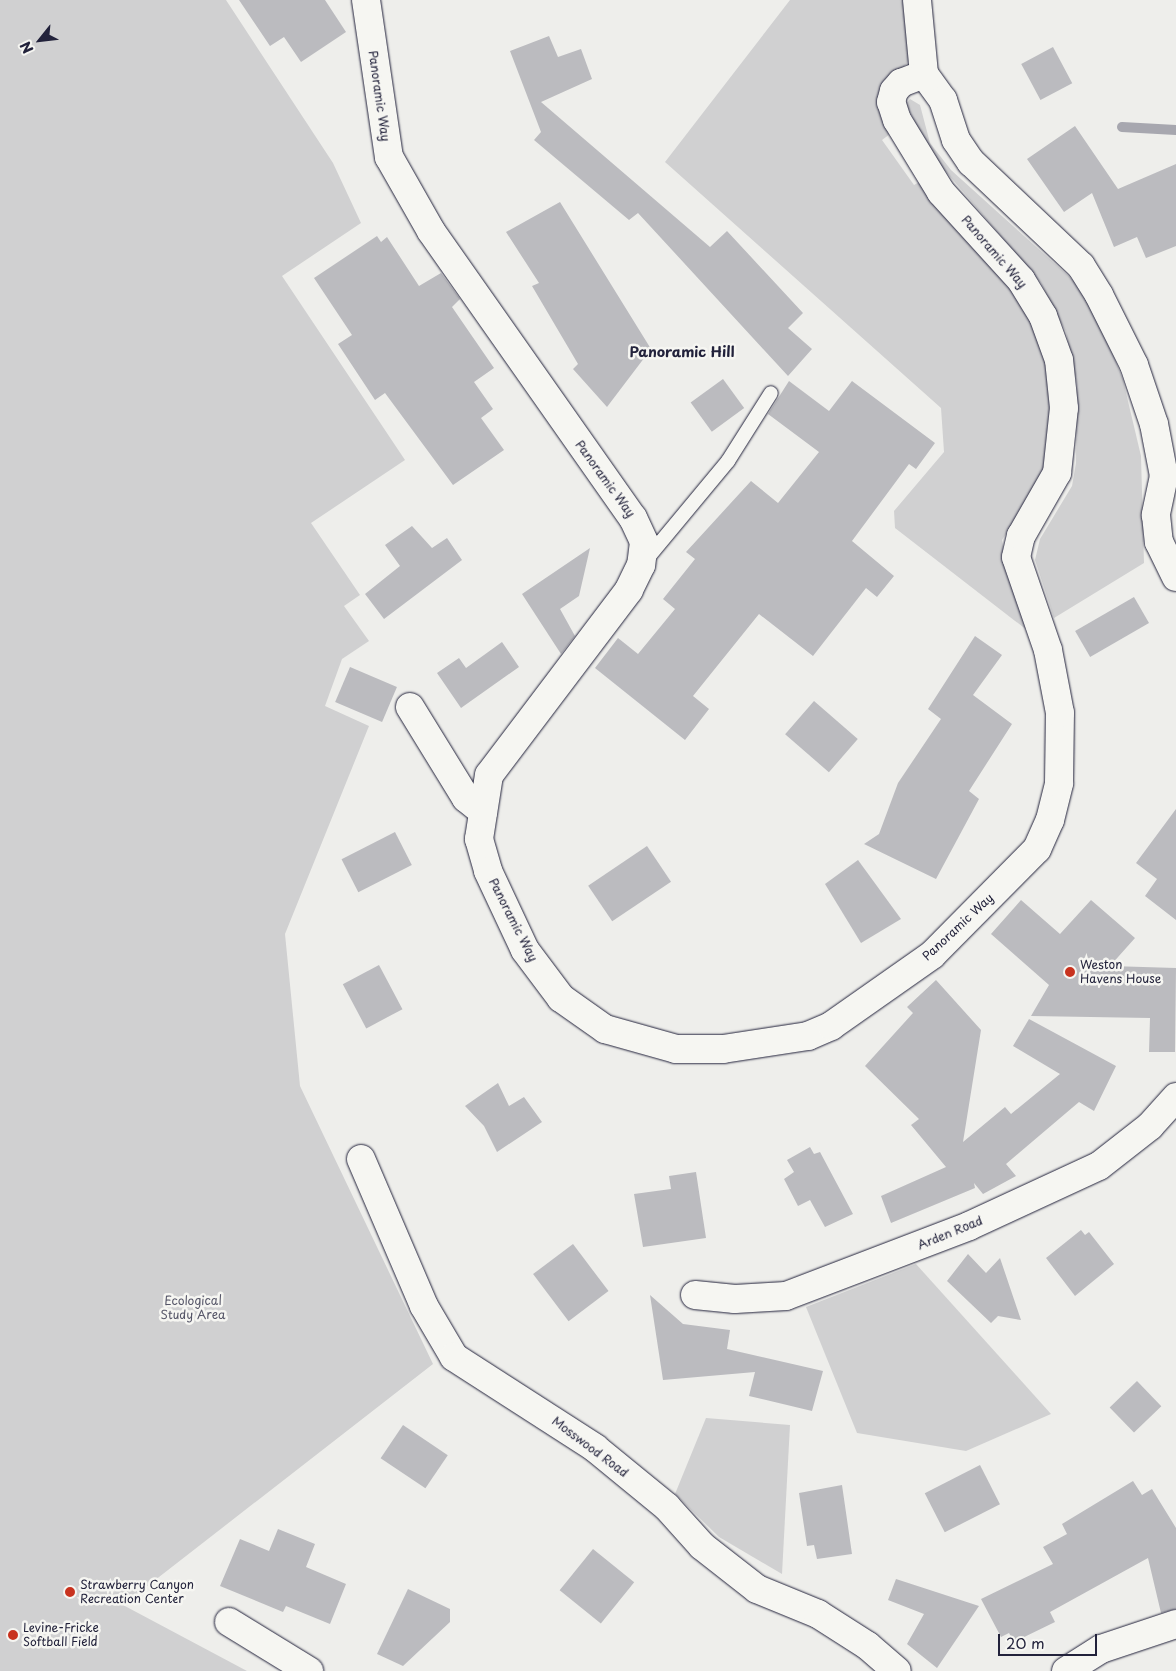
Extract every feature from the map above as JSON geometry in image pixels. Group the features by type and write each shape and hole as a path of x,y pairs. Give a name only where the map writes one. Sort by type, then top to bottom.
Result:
{"street":[{"name":"Panoramic Way","path":"366,0 388,156 430,231 633,518 644,542 641,565 629,590 489,775 479,839 488,871 525,950 548,984 561,998 605,1029 676,1050 724,1050 808,1036 831,1026 932,955 1037,849 1050,820 1059,783 1060,713 1048,650 1016,556 1021,536 1057,473 1064,408 1059,360 1043,316 1021,280 941,192 897,120 891,102 894,91 901,82 924,74"},
{"path":"917,0 924,74 944,100 956,140 971,162 1081,266 1100,295 1134,365 1154,424 1164,476 1156,515 1159,542 1176,577"},
{"path":"410,707 466,798 483,812"},
{"name":"Arden Road","path":"695,1295 735,1299 786,1296 969,1226 1098,1166 1150,1126 1176,1097"},
{"name":"Mosswood Road","path":"361,1159 424,1306 454,1357 595,1448 667,1507 702,1546 757,1589 818,1614 868,1646 897,1671"},
{"path":"229,1622 309,1671"},
{"path":"1066,1671 1101,1648 1176,1624"}],"lane":[{"path":"641,565 728,461 771,393"}],"green space":[{"name":"Ecological Study Area","path":"0,0 226,0 333,163 361,223 282,276 405,460 311,523 360,595 344,606 369,641 342,659 325,706 369,726 285,934 300,1086 433,1364 123,1605 247,1671 0,1671"},
{"path":"790,0 907,0 914,56 890,81 894,131 882,140 914,185 923,180 1014,286 1040,332 1052,381 1047,469 1002,540 1007,572 1032,634 895,528 894,511 944,452 941,408 665,162"},
{"path":"910,99 920,105 930,143 951,170 1074,281 1097,313 1123,380 1141,456 1144,563 1054,618 1035,560 1040,539 1072,486 1076,463 1077,384 1066,332 1041,283 930,153 906,104"},
{"path":"916,1264 1051,1414 966,1451 857,1433 806,1307"},
{"path":"706,1418 790,1425 782,1574 719,1537 675,1494"}],"building":[{"path":"239,0 325,0 346,32 301,62 284,37 270,46"},
{"path":"549,36 558,57 581,49 592,79 541,102 710,247 727,231 803,313 788,328 812,349 788,376 638,213 629,220 534,140 541,132 510,51"},
{"path":"1053,47 1072,83 1040,100 1021,64"},
{"path":"1075,126 1118,189 1176,164 1176,246 1146,258 1137,237 1114,247 1092,193 1064,212 1027,159"},
{"path":"560,202 651,349 607,407 573,369 578,364 532,286 539,283 506,232"},
{"path":"377,236 381,242 387,237 419,286 441,273 460,299 452,307 494,368 474,382 493,409 481,418 504,450 453,485 385,393 375,400 338,344 352,335 314,278"},
{"path":"723,379 744,408 712,432 691,403"},
{"path":"789,381 829,411 852,381 935,443 916,469 909,464 852,541 894,576 877,597 866,588 813,656 759,614 693,696 709,709 685,740 595,668 618,638 638,654 675,609 663,599 695,559 686,552 751,481 778,503 819,452 768,414"},
{"path":"412,526 432,548 447,538 462,560 384,619 365,594 400,566 385,545"},
{"path":"590,548 579,596 560,609 575,636 561,654 522,594"},
{"path":"1134,597 1149,623 1090,657 1075,631"},
{"path":"975,636 1002,655 973,695 1012,724 969,791 979,799 936,879 864,844 879,834 898,783 941,719 928,709"},
{"path":"502,642 519,667 461,708 437,673 459,658 466,668"},
{"path":"350,667 397,687 382,722 335,702"},
{"path":"814,701 858,739 829,772 785,734"},
{"path":"1176,809 1176,920 1145,896 1157,879 1136,863"},
{"path":"395,832 412,865 358,892 342,859"},
{"path":"647,846 671,882 612,921 588,886"},
{"path":"858,860 901,919 861,943 825,884"},
{"path":"1021,900 1060,934 1091,900 1135,938 1110,966 1176,968 1175,1052 1149,1052 1150,1018 1031,1016 1049,985 991,934"},
{"path":"379,965 402,1009 366,1028 343,984"},
{"path":"936,980 981,1030 963,1142 1005,1107 1011,1114 1060,1074 1013,1046 1029,1019 1116,1066 1094,1111 1079,1102 1006,1164 1016,1176 983,1194 974,1183 975,1188 891,1223 881,1196 946,1167 911,1125 919,1119 865,1066 913,1013 907,1007"},
{"path":"498,1083 509,1106 524,1097 542,1122 497,1152 484,1126 465,1106"},
{"path":"810,1147 814,1154 820,1152 853,1214 825,1227 810,1200 798,1206 784,1179 794,1172 787,1160"},
{"path":"696,1172 706,1238 643,1247 634,1194 671,1189 669,1176"},
{"path":"1081,1230 1085,1235 1089,1232 1114,1264 1075,1296 1046,1258"},
{"path":"573,1244 609,1291 569,1321 533,1274"},
{"path":"968,1254 986,1273 1000,1258 1021,1320 998,1316 991,1323 947,1281"},
{"path":"650,1295 683,1324 730,1330 727,1349 823,1371 812,1411 749,1396 755,1372 663,1380"},
{"path":"1137,1381 1161,1406 1134,1433 1110,1407"},
{"path":"403,1425 448,1455 425,1488 381,1458"},
{"path":"980,1465 1000,1504 945,1532 925,1493"},
{"path":"1133,1481 1142,1495 1152,1489 1176,1528 1176,1609 1161,1613 1148,1558 1050,1612 1055,1622 1014,1642 1009,1633 1001,1637 981,1599 1053,1564 1043,1547 1067,1534 1062,1524"},
{"path":"842,1485 852,1554 817,1559 814,1545 807,1546 799,1493"},
{"path":"278,1529 315,1544 306,1567 346,1584 330,1624 286,1606 283,1612 220,1586 240,1539 269,1551"},
{"path":"593,1549 634,1582 601,1624 560,1590"},
{"path":"896,1579 979,1606 937,1668 907,1644 924,1614 888,1600"},
{"path":"408,1589 450,1609 450,1622 403,1666 377,1654"}],"waterway":[{"path":"1122,127 1176,130"}],"place":[{"name":"Weston Havens House","path":"1070,972"},
{"name":"Strawberry Canyon Recreation Center","path":"70,1592"},
{"name":"Levine-Fricke Softball Field","path":"13,1635"}],"district":[{"name":"Panoramic Hill","path":"682,352"}]}
